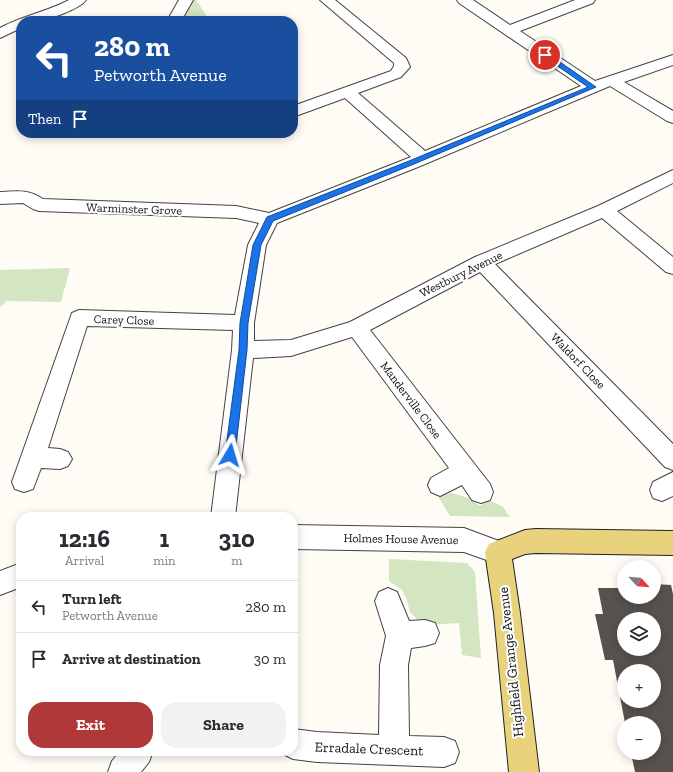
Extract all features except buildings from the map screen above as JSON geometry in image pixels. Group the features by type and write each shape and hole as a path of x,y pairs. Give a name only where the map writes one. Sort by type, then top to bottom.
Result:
{"main road":[{"path":"498,552 525,542 536,541 673,543"},
{"name":"Highfield Grange Avenue","path":"498,552 524,772"}],"street":[{"path":"40,16 64,8 79,0"},
{"path":"177,16 186,0"},
{"path":"298,110 396,74 402,68 401,61 327,0"},
{"path":"464,0 593,87"},
{"path":"509,30 588,0"},
{"path":"0,34 16,25"},
{"path":"224,512 243,350 244,323 257,245 270,219 593,87 673,60"},
{"path":"612,81 673,118"},
{"path":"347,92 422,158"},
{"name":"Westbury Avenue","path":"243,350 291,348 357,328 482,262 604,210 673,176"},
{"name":"Warminster Grove","path":"0,198 27,197 39,205 236,212 270,219"},
{"path":"604,210 673,266"},
{"name":"Waldorf Close","path":"482,262 673,460"},
{"name":"Carey Close","path":"24,482 79,318 244,323"},
{"name":"Manderville Close","path":"357,328 481,492"},
{"path":"33,457 60,458"},
{"path":"440,485 465,472"},
{"name":"Holmes House Avenue","path":"298,537 464,540 498,552"},
{"path":"0,583 16,577"},
{"path":"388,601 412,635 394,665 394,749"},
{"name":"Erradale Crescent","path":"298,745 317,747 444,752"},
{"path":"123,772 134,756"}],"green space":[{"path":"186,0 196,0 207,16 177,16"},
{"path":"70,268 61,302 7,301 0,307 0,270"},
{"path":"452,493 469,498 480,506 489,500 503,507 510,517 450,516 439,498 440,495"},
{"path":"389,559 467,563 475,572 481,658 462,655 459,623 427,625 417,619 410,612 407,600 402,590 389,581"}],"route":[{"path":"230,455 243,350 244,323 257,245 270,219 412,163 593,87 545,55"}]}
